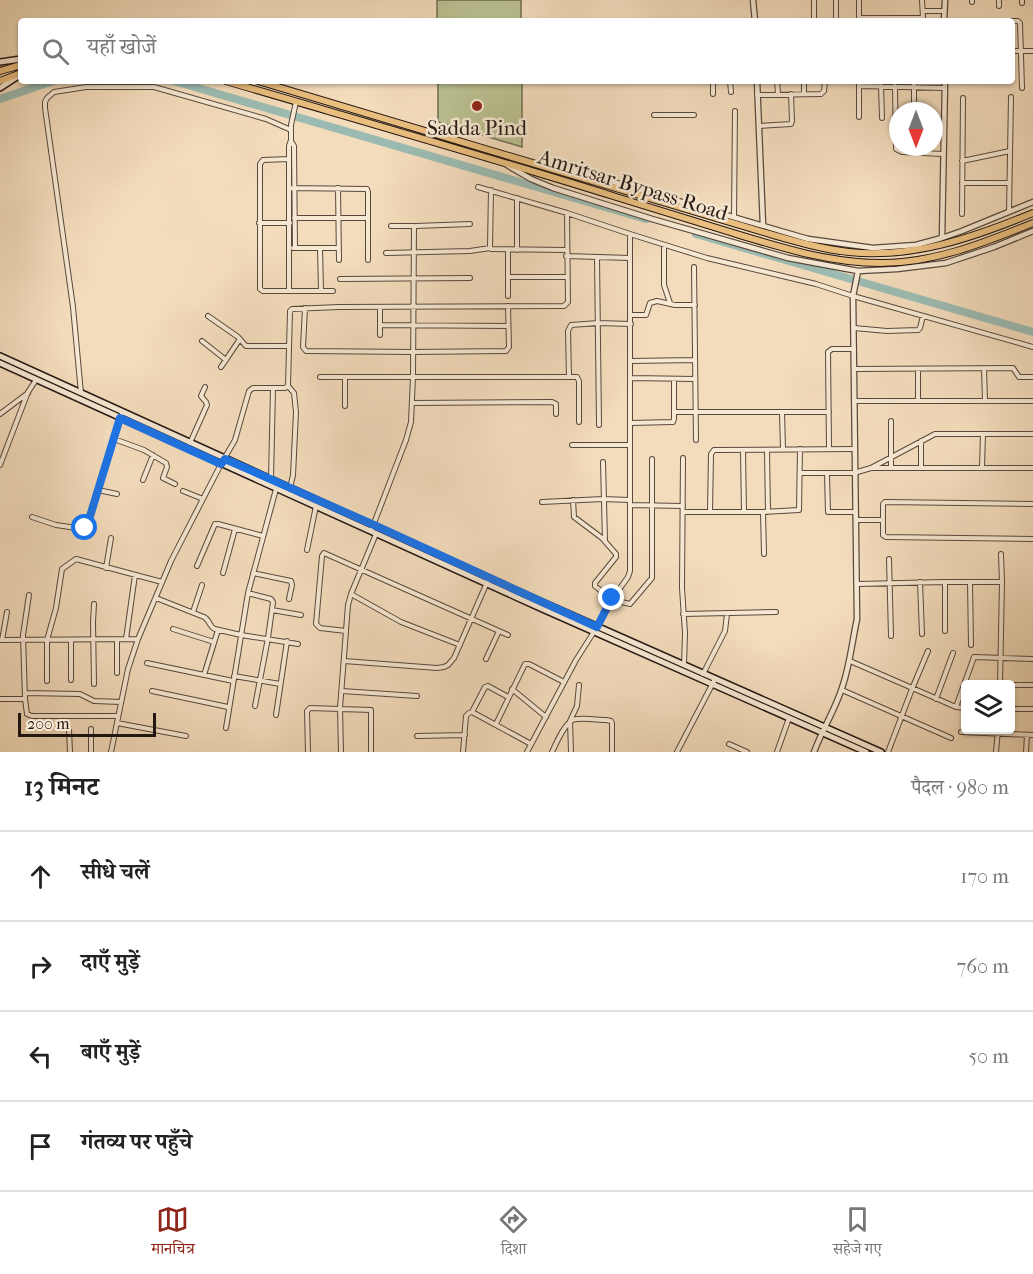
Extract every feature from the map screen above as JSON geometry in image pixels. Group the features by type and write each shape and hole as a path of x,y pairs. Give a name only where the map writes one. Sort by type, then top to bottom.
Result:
{"highway":[{"path":"3,70 18,65"},
{"path":"0,81 18,75"},
{"name":"Amritsar Bypass Road","path":"235,84 295,105 504,163 764,242 823,257 881,263 929,258 969,247 1033,223"},
{"name":"Amritsar Bypass Road","path":"268,84 783,238 849,252 903,252 928,248 976,236 1033,213"}],"main road":[{"path":"0,62 18,59"},
{"path":"0,88 18,76"},
{"path":"0,356 81,394 121,416 190,443 223,462 271,480 316,506 374,530"},
{"path":"0,363 223,462 276,489 289,491 823,730 850,749 866,752"},
{"path":"596,629 684,665 789,718 881,752"}],"street":[{"path":"753,0 755,18"},
{"path":"814,0 814,18"},
{"path":"836,0 836,18"},
{"path":"859,0 859,18"},
{"path":"922,0 923,18"},
{"path":"944,18 945,0"},
{"path":"999,0 999,6"},
{"path":"923,11 944,11"},
{"path":"1015,21 1020,23 1023,88"},
{"path":"1015,51 1033,51"},
{"path":"712,84 712,94"},
{"path":"730,84 730,92"},
{"path":"757,84 762,225"},
{"path":"777,84 778,94"},
{"path":"804,84 804,94"},
{"path":"757,95 823,94 825,84"},
{"path":"859,84 859,117"},
{"path":"866,84 945,88"},
{"path":"943,154 945,84"},
{"path":"881,86 882,118"},
{"path":"894,86 895,102"},
{"path":"81,394 73,308 45,108 47,98 54,92 86,87 154,87 291,128"},
{"path":"914,87 914,102"},
{"path":"759,126 791,124 791,94"},
{"path":"1009,212 1011,97"},
{"path":"962,214 963,98"},
{"path":"295,105 289,146 295,248"},
{"path":"734,217 735,111"},
{"path":"654,115 694,115"},
{"path":"289,291 289,248 296,188 294,146 291,140"},
{"path":"962,161 1010,151"},
{"path":"942,238 943,156"},
{"path":"289,159 260,162 260,289 263,291 333,291"},
{"path":"504,163 531,180 652,219 788,258 858,272 946,263 1033,231"},
{"path":"541,166 552,164 808,238 873,248 916,245 942,238 1033,202"},
{"path":"962,183 1009,183"},
{"path":"478,187 706,258 816,284 1033,347"},
{"path":"290,188 367,189 369,192 368,260"},
{"path":"338,188 339,260"},
{"path":"490,248 491,190"},
{"path":"517,198 517,250"},
{"path":"289,491 293,475 296,412 295,395 288,386 290,311 293,308 564,306 568,302 567,213"},
{"path":"259,223 368,218"},
{"path":"392,226 470,224"},
{"path":"341,752 340,708 347,610 408,432 413,377 414,226"},
{"path":"527,752 576,660 630,571 630,234"},
{"path":"664,245 664,285 671,304"},
{"path":"289,248 339,248"},
{"path":"320,248 321,291"},
{"path":"386,253 470,251 490,248 630,258"},
{"path":"508,250 508,296"},
{"path":"597,257 599,425"},
{"path":"694,267 696,440"},
{"path":"814,752 842,690 850,661 857,619 853,296 858,272"},
{"path":"508,277 567,277"},
{"path":"340,279 470,278"},
{"path":"631,315 646,315 652,302 695,305"},
{"path":"305,308 303,347 306,351 413,352 506,351 508,347 508,306"},
{"path":"380,307 380,335"},
{"path":"208,316 248,347 289,346"},
{"path":"854,328 886,331 918,330 923,316"},
{"path":"569,376 569,328 573,324 631,324"},
{"path":"380,325 508,326"},
{"path":"221,367 240,339"},
{"path":"202,340 226,360"},
{"path":"829,448 828,352 832,349 854,349"},
{"path":"631,361 695,360"},
{"path":"984,368 985,401"},
{"path":"854,369 1013,368 1019,377 1033,377"},
{"path":"918,369 918,401"},
{"path":"320,377 577,377 579,379 579,422"},
{"path":"345,377 345,406"},
{"path":"630,378 695,379"},
{"path":"630,423 672,423 674,421 674,379"},
{"path":"0,463 28,392 36,380"},
{"path":"111,752 128,669 138,639 171,561 237,435 250,390 288,386"},
{"path":"190,443 207,405 201,396 205,387"},
{"path":"271,480 273,388"},
{"path":"0,414 28,392"},
{"path":"854,401 1033,401"},
{"path":"412,403 552,402 556,404 556,414"},
{"path":"674,412 829,412"},
{"path":"782,412 783,449"},
{"path":"32,517 56,525 85,528 87,526 121,416"},
{"path":"891,421 891,468"},
{"path":"800,473 854,473 871,468 935,434 1033,434"},
{"path":"982,467 983,434"},
{"path":"114,439 153,455 166,463 164,478 175,484"},
{"path":"921,441 921,467"},
{"path":"572,445 630,445"},
{"path":"710,512 711,452 743,449 855,448"},
{"path":"743,449 744,512"},
{"path":"683,512 799,510 800,449"},
{"path":"764,554 767,450"},
{"path":"143,480 153,455"},
{"path":"683,458 684,665"},
{"path":"573,500 574,517 616,552 616,557 594,585 612,598 630,604 652,578 652,459"},
{"path":"603,462 605,541"},
{"path":"871,468 1033,468"},
{"path":"827,474 828,512 855,512"},
{"path":"226,728 248,593 276,489"},
{"path":"98,490 117,494"},
{"path":"183,491 203,499"},
{"path":"542,502 603,499 683,506"},
{"path":"1033,504 885,502 883,504 884,535 886,537 1033,539"},
{"path":"307,550 316,506"},
{"path":"855,520 883,520"},
{"path":"197,566 214,525 218,524 263,537"},
{"path":"223,573 235,529"},
{"path":"106,568 111,538"},
{"path":"346,631 320,628 316,624 322,554 327,553 507,635"},
{"path":"1000,680 1001,554"},
{"path":"47,681 47,640 56,608 63,568 76,559 162,582"},
{"path":"889,559 891,636"},
{"path":"253,573 291,581 289,599"},
{"path":"126,639 135,575"},
{"path":"344,661 444,667 454,658 488,581"},
{"path":"920,582 922,634"},
{"path":"945,582 945,631"},
{"path":"970,582 971,645"},
{"path":"856,584 1002,582"},
{"path":"193,612 202,585"},
{"path":"248,593 272,600 268,638 255,706"},
{"path":"351,594 401,622 460,645"},
{"path":"29,595 24,628 26,712 30,716 118,716"},
{"path":"156,598 207,618 212,628 218,630 298,644"},
{"path":"94,604 94,684"},
{"path":"272,610 301,615"},
{"path":"7,612 1,640 138,639"},
{"path":"683,614 776,612"},
{"path":"703,674 725,631 727,614"},
{"path":"173,630 214,642"},
{"path":"204,675 218,630"},
{"path":"486,659 499,631"},
{"path":"117,639 117,673"},
{"path":"70,640 71,680"},
{"path":"276,715 287,641"},
{"path":"888,752 928,651"},
{"path":"936,699 953,653"},
{"path":"966,680 974,657 1033,659"},
{"path":"850,661 936,699 961,708"},
{"path":"147,663 204,675 280,684"},
{"path":"496,724 526,664 564,682"},
{"path":"676,752 713,681"},
{"path":"552,752 577,706 579,685"},
{"path":"1015,685 1032,685"},
{"path":"464,752 466,717 472,712 485,687 488,686 508,697"},
{"path":"512,689 546,717"},
{"path":"842,690 951,738"},
{"path":"152,691 228,707"},
{"path":"342,691 417,696"},
{"path":"25,693 80,694 94,701 121,702"},
{"path":"956,707 961,694"},
{"path":"0,699 25,699"},
{"path":"308,752 308,709 310,708 371,710 371,752"},
{"path":"1015,709 1033,709"},
{"path":"472,712 531,744"},
{"path":"777,752 789,718"},
{"path":"570,721 577,719 611,721 612,752"},
{"path":"570,721 571,752"},
{"path":"117,723 186,736"},
{"path":"91,729 91,752"},
{"path":"69,730 70,752"},
{"path":"1015,733 1033,735"},
{"path":"996,752 998,734"},
{"path":"417,736 465,735"},
{"path":"1026,752 1027,735"},
{"path":"729,744 747,752"}],"green space":[{"path":"437,0 521,0 521,18 437,18"},
{"path":"438,84 522,84 522,147 438,122"}],"waterway":[{"path":"0,99 44,84"},
{"path":"184,84 646,219"},
{"path":"696,234 1033,332"}],"place":[{"name":"Sadda Pind","path":"477,106"}],"route":[{"path":"85,528 120,418 221,464 225,459 597,627 612,598"}]}
